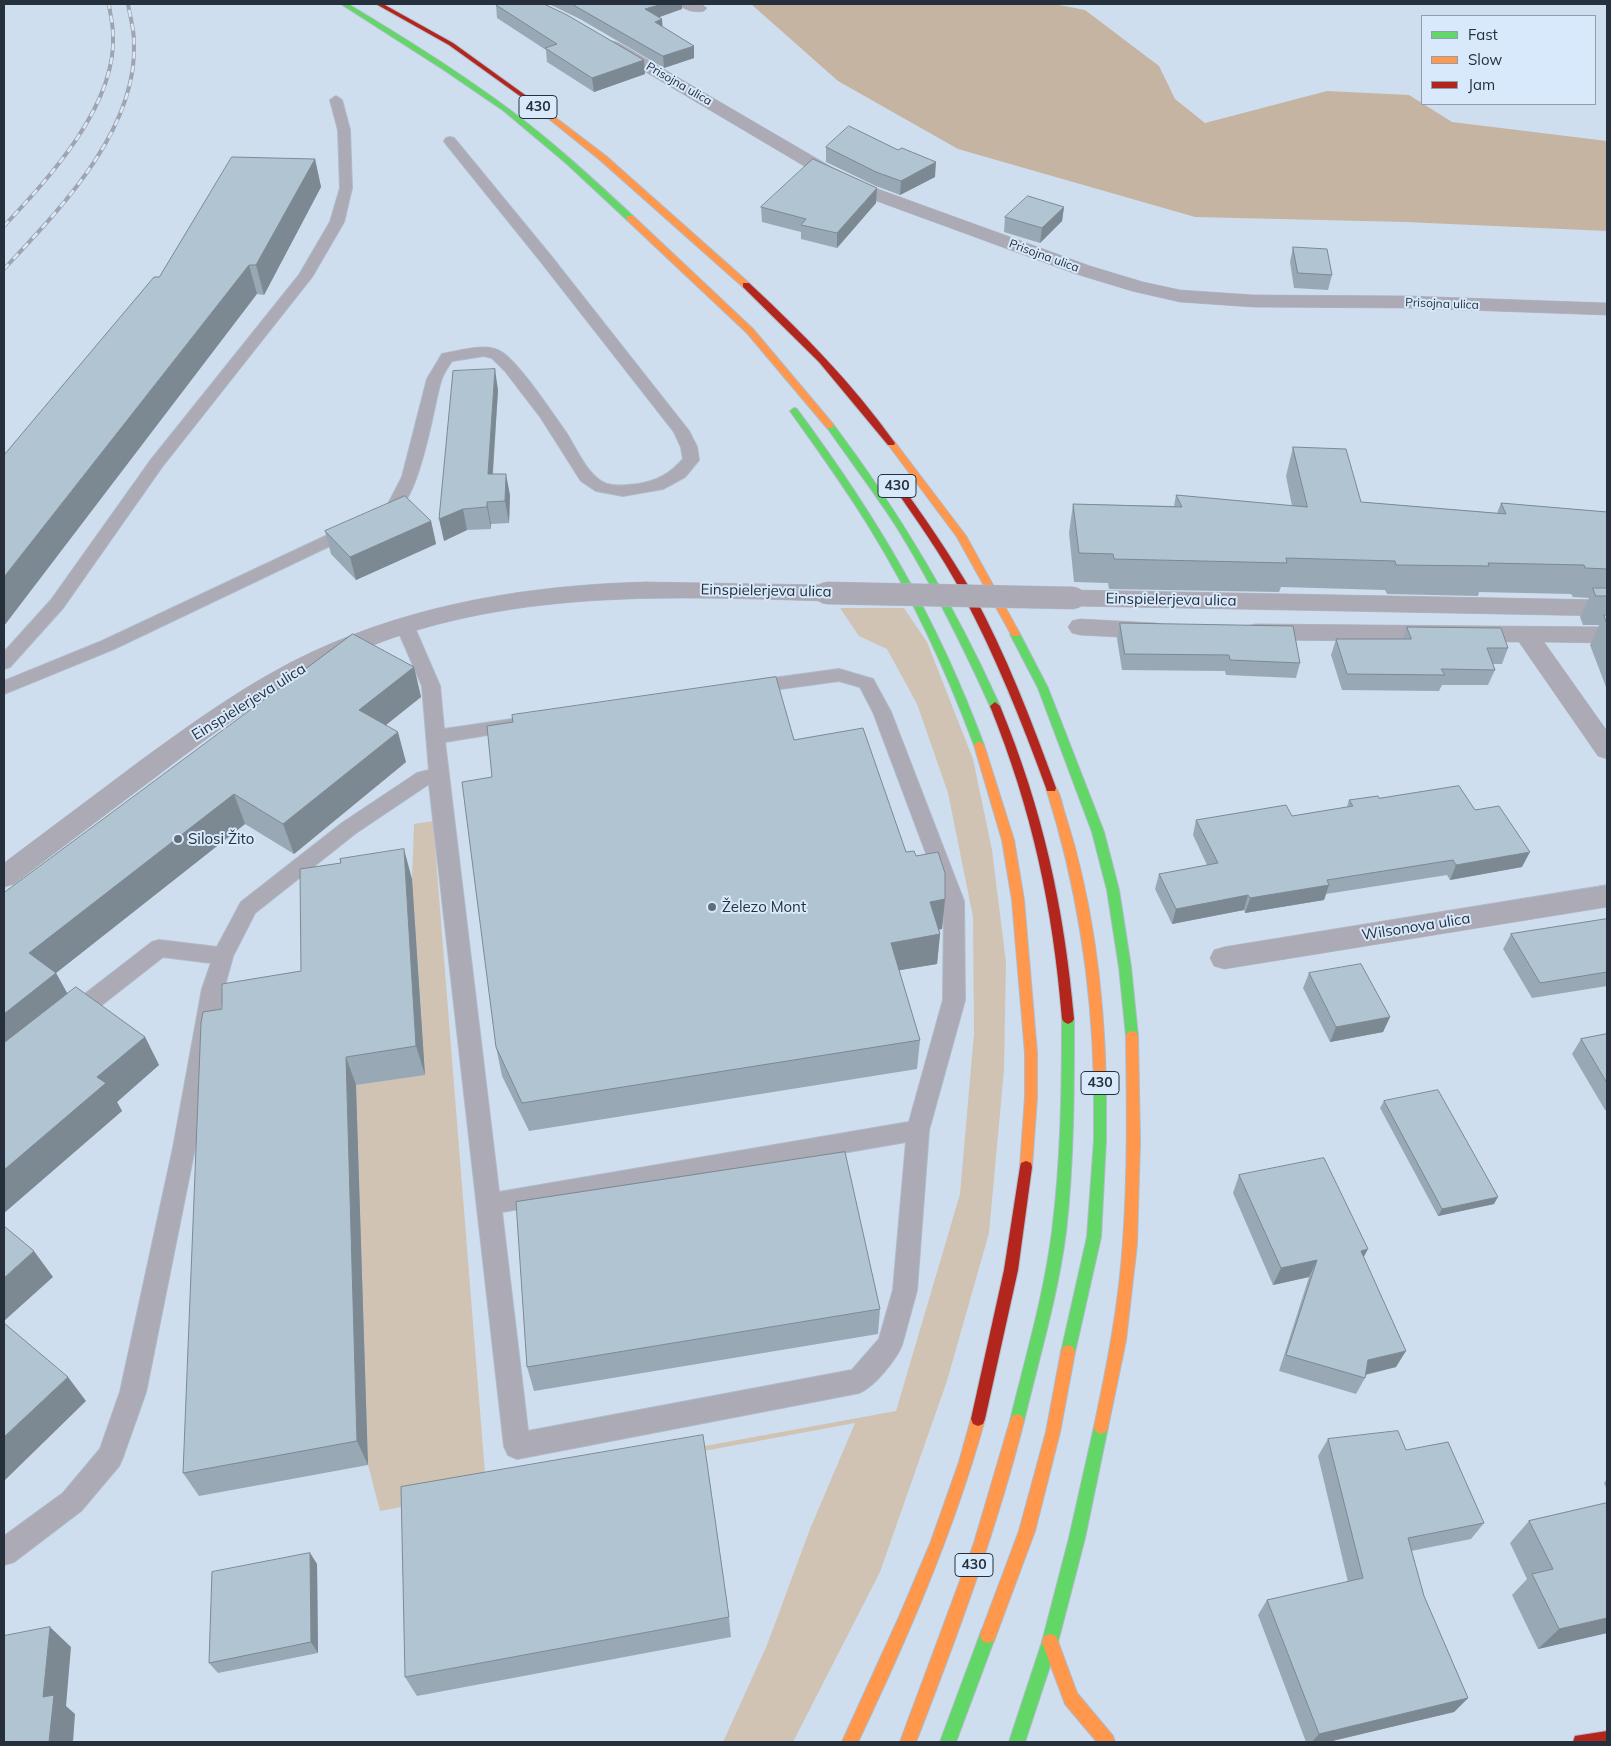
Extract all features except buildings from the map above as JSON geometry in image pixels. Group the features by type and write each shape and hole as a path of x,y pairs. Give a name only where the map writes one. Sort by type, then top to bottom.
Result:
{"main road":[{"name":"430","path":"344,4 419,50 505,110 578,170 750,330 822,416 869,478 913,543 952,615 992,697 1025,787 1041,838 1054,895 1065,970 1068,1050 1067,1143 1058,1238 1025,1384 988,1527 956,1618 908,1742"},
{"name":"430","path":"379,4 451,44 531,101 603,158 683,230 742,297"},
{"path":"683,230 783,318 864,407 961,536 1001,606 1042,688 1098,832 1113,890 1126,967 1133,1048 1134,1142 1130,1244 1119,1340 1077,1538 1050,1642 1017,1742"},
{"path":"688,273 720,318"},
{"path":"789,405 847,483 888,545 964,701 992,784 1009,844 1019,901 1031,1053 1028,1143 1017,1238 1001,1328 979,1414 951,1512 915,1602 850,1742"},
{"name":"430","path":"887,473 935,540 977,611 1015,692 1066,832 1080,889 1092,966 1100,1047 1100,1140 1094,1237 1060,1387 1053,1432 1027,1531 948,1742"},
{"path":"1050,1642 1071,1698 1107,1742"},
{"path":"1581,1742 1607,1739"}],"street":[{"name":"Prisojna ulica","path":"598,38 827,172 869,192 1083,270 1139,288 1180,296 1253,300 1408,302 1607,309"},
{"name":"Einspielerjeva ulica","path":"4,877 216,720 288,674 350,646 405,626 503,602 584,592 645,589 1607,608"},
{"name":"Einspielerjeva ulica","path":"1080,627 1176,631"},
{"name":"Einspielerjeva ulica","path":"1236,632 1607,635"},
{"path":"1525,633 1607,750"},
{"name":"Wilsonova ulica","path":"1224,958 1607,896"}],"lane":[{"path":"4,663 57,604 156,464 304,278 337,222 346,188 344,130 336,100"},
{"path":"4,688 108,645 393,509 410,477 434,380 447,357 484,352 497,355 510,368 547,416 587,478 602,488 623,491 657,486 678,474 691,460 689,447 681,431 546,259 450,141"},
{"path":"405,626 431,686 439,775 517,1446 859,1381 890,1345 905,1290 918,1130 954,1000 954,901 882,712 866,683 839,675 734,690"},
{"path":"435,737 532,722"},
{"path":"4,1552 72,1502 110,1457 133,1392 184,1148 213,989 224,956 248,908 349,828 424,778 439,775"},
{"path":"58,1027 159,948 224,956"},
{"path":"489,1204 918,1130"}],"shaded area":[{"path":"751,4 1054,4 1085,10 1159,66 1175,99 1205,123 1327,91 1409,95 1421,103 1421,105 1425,105 1452,122 1607,141 1607,231 1405,222 1195,217 958,149 838,81"},
{"path":"840,608 904,608 927,642 973,759 992,850 1006,962 1004,1070 989,1233 947,1381 880,1572 793,1742 723,1742 767,1645 810,1529 855,1423 380,1511 368,1465 356,1085 425,1074 412,879 414,824 433,821 486,1486 896,1411 960,1194 974,1033 973,917 948,793 917,704 887,649 859,636"}],"railway":[{"path":"4,226 41,186 59,163 77,139 92,113 104,87 111,61 113,30 109,4"},
{"path":"4,269 70,194 91,166 109,137 123,106 132,75 134,37 128,4"}],"traffic: fast":[{"path":"344,4 406,42 506,110 570,162 630,218"},
{"path":"794,411 850,489 900,570 943,656 979,745"},
{"path":"830,426 879,493 922,561 960,631 995,706"},
{"path":"1015,634 1043,688 1098,832 1113,890 1125,967 1132,1036"},
{"path":"1017,1421 1052,1273 1059,1231 1068,1105 1068,1019"},
{"path":"1068,1352 1094,1237 1100,1140 1100,1084"},
{"path":"1017,1742 1050,1642 1077,1538 1101,1427"},
{"path":"948,1742 988,1635"}],"traffic: slow":[{"path":"529,100 603,158 746,285"},
{"path":"630,218 750,331 830,426"},
{"path":"891,443 961,536 1015,634"},
{"path":"979,745 1008,840 1018,900 1031,1053 1031,1097 1026,1167"},
{"path":"1051,788 1073,860 1088,934 1097,1009 1100,1084"},
{"path":"1101,1427 1119,1340 1130,1244 1134,1142 1132,1036"},
{"path":"988,1635 1027,1531 1053,1432 1068,1352"},
{"path":"850,1742 905,1623 938,1544 953,1503 978,1419"},
{"path":"908,1742 981,1543 1017,1421"},
{"path":"1050,1642 1071,1698 1107,1742"}],"traffic: jam":[{"path":"379,4 451,44 529,100"},
{"path":"746,285 822,361 858,401 891,443"},
{"path":"893,480 927,528 977,612 1017,699 1051,788"},
{"path":"995,706 1024,782 1036,821 1060,938 1068,1019"},
{"path":"978,1419 1011,1270 1026,1167"},
{"path":"1581,1742 1607,1739"}],"place":[{"name":"Silosi Žito","path":"178,839"},
{"name":"Železo Mont","path":"712,907"}]}
